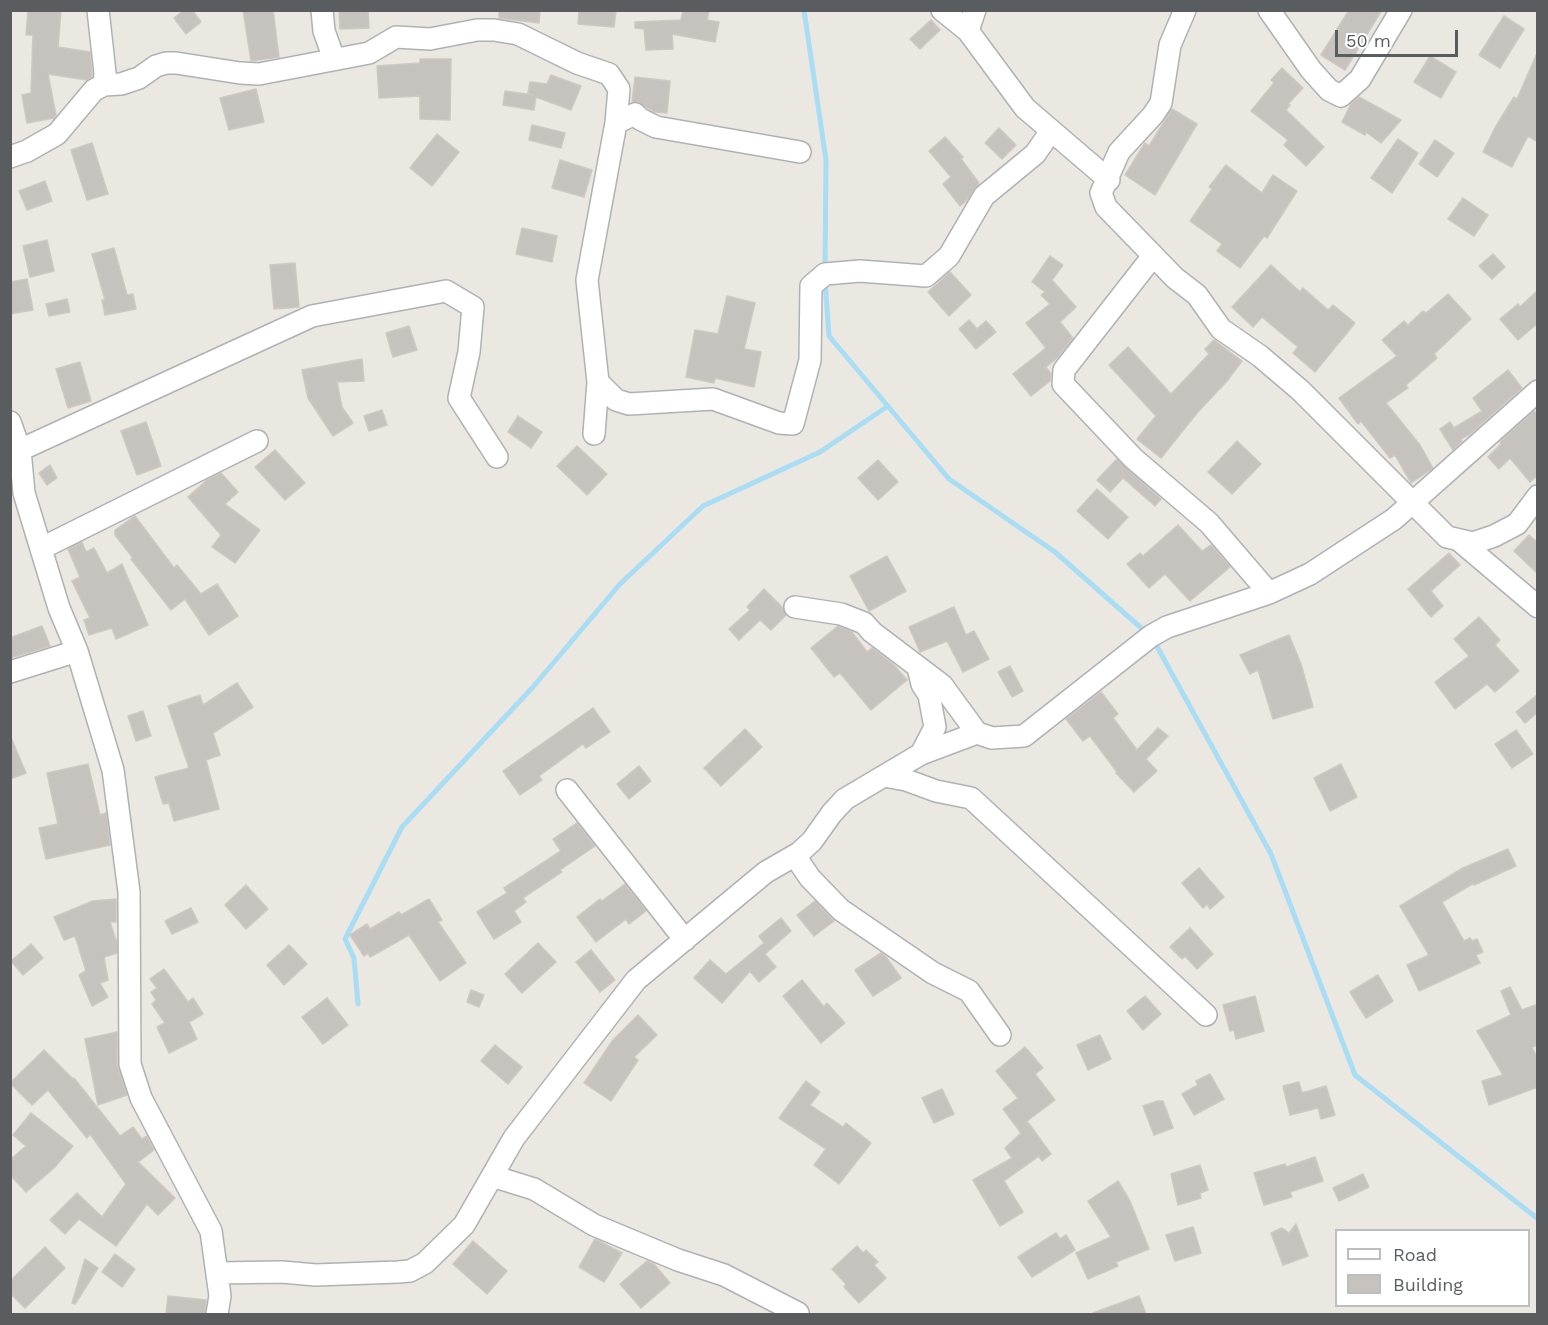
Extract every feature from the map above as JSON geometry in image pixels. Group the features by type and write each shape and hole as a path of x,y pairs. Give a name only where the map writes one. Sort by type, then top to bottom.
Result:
{"street":[{"path":"98,10 105,73 104,85"},
{"path":"322,10 324,31 334,59"},
{"path":"942,10 968,31 1025,108 1109,180"},
{"path":"968,31 975,10"},
{"path":"1185,10 1170,45 1161,103 1154,115 1119,152 1109,180 1101,193 1106,207 1175,278 1197,295 1221,329 1260,356 1300,390 1447,537 1473,543 1510,529 1524,516 1538,496"},
{"path":"1269,10 1311,70 1329,90 1341,96 1360,79 1401,10"},
{"path":"10,157 27,151 57,134 90,93 104,85 122,84 139,78 156,66 166,63 260,74 369,52 396,37 430,39 477,30 507,31 518,34 577,63 609,74 619,89 616,123 587,279 598,382 594,434"},
{"path":"616,123 635,114 656,127 800,152"},
{"path":"598,382 616,400 629,404 713,399 780,423 793,424 810,360 811,286 825,274 860,271 926,276 949,256 984,196 1035,154 1052,131"},
{"path":"1153,256 1064,370 1063,384 1133,458 1209,523 1269,593"},
{"path":"20,450 312,316 446,291 473,307 469,352 459,398 497,457"},
{"path":"795,607 841,614 864,623 872,632 942,685 977,733 992,738 1024,736 1151,636 1167,627 1269,593 1310,574 1394,519 1538,391"},
{"path":"10,422 20,450 24,493 59,608 77,651 113,770 129,892 130,1064 141,1098 211,1231 220,1296 217,1314"},
{"path":"42,548 257,441"},
{"path":"1460,541 1538,608"},
{"path":"10,672 77,651"},
{"path":"918,667 922,684 929,695 934,727 921,754"},
{"path":"218,1273 282,1272 316,1275 410,1271 425,1263 464,1225 514,1138 624,995 650,968 766,872 795,856 812,841 845,799 921,754 977,733"},
{"path":"884,777 906,780 936,791 971,798 1206,1015"},
{"path":"567,790 685,940"},
{"path":"795,856 810,878 841,910 933,973 969,991 1000,1035"},
{"path":"492,1176 534,1189 594,1225 678,1260 724,1275 798,1313"}],"building":[{"path":"28,10 61,10 58,47 90,52 92,77 87,80 48,74 56,115 54,118 27,123 22,95 31,93 33,35 26,35"},
{"path":"184,10 192,10 201,22 186,34 174,18"},
{"path":"243,10 273,10 279,57 251,61"},
{"path":"339,10 368,10 369,28 340,29"},
{"path":"499,10 540,10 539,23 499,18"},
{"path":"579,10 616,10 614,27 578,24"},
{"path":"683,10 709,10 707,20 719,22 715,42 672,34 673,49 646,50 644,29 635,28 635,22 681,20"},
{"path":"1349,10 1382,10 1345,70 1321,55"},
{"path":"1504,16 1524,29 1500,68 1479,55"},
{"path":"931,20 940,30 920,49 910,39"},
{"path":"1538,51 1538,142 1528,136 1512,167 1483,152 1514,97 1517,99"},
{"path":"1430,56 1456,72 1441,98 1414,82"},
{"path":"420,59 451,59 450,120 420,119 420,96 379,98 377,66 420,63"},
{"path":"1282,68 1303,88 1288,104 1290,105 1286,110 1324,147 1306,166 1284,145 1288,140 1251,111 1274,83 1271,80"},
{"path":"551,75 581,86 571,110 536,97 534,110 503,105 505,91 533,95 528,93 530,82 547,84"},
{"path":"635,77 670,81 667,113 654,112 638,102 632,102"},
{"path":"256,89 264,122 229,130 220,98"},
{"path":"1359,97 1401,120 1381,143 1366,132 1365,135 1342,122 1351,104"},
{"path":"1172,109 1197,124 1155,195 1125,175 1145,143 1149,146"},
{"path":"532,125 565,133 561,148 529,140"},
{"path":"999,128 1016,145 1002,159 985,143"},
{"path":"437,134 459,152 432,186 410,168"},
{"path":"945,137 963,157 961,159 979,183 960,206 943,184 951,177 929,151"},
{"path":"1398,139 1418,153 1392,193 1371,178"},
{"path":"1435,140 1454,153 1437,177 1419,164"},
{"path":"92,143 108,194 87,200 71,150"},
{"path":"560,160 592,170 584,197 552,188"},
{"path":"1226,165 1262,193 1273,175 1297,191 1267,238 1264,236 1240,268 1217,251 1222,244 1190,221 1212,189 1209,187"},
{"path":"45,181 52,201 27,210 19,191"},
{"path":"1463,198 1488,215 1474,236 1448,219"},
{"path":"522,228 557,236 552,262 516,254"},
{"path":"47,240 54,271 30,277 23,246"},
{"path":"114,248 127,295 133,294 136,309 105,315 102,300 105,300 92,254"},
{"path":"1493,254 1505,267 1492,279 1479,266"},
{"path":"1050,256 1063,265 1052,280 1076,307 1060,322 1073,338 1057,358 1046,367 1051,374 1050,381 1031,396 1013,374 1046,348 1026,323 1050,304 1041,295 1045,292 1032,282"},
{"path":"295,263 299,307 274,309 270,265"},
{"path":"1271,265 1300,292 1303,288 1328,310 1333,305 1355,323 1315,372 1293,353 1298,347 1262,317 1253,327 1232,307"},
{"path":"950,272 971,295 949,316 928,292"},
{"path":"27,279 33,310 10,314 10,282"},
{"path":"1538,290 1538,323 1518,340 1500,319 1518,304 1520,307"},
{"path":"1448,294 1471,319 1434,354 1437,358 1406,385 1408,388 1386,403 1420,445 1433,468 1411,483 1395,455 1390,458 1361,421 1358,424 1339,398 1397,356 1382,340 1404,321 1408,325 1423,311 1426,313"},
{"path":"727,296 755,303 744,349 761,352 754,387 715,378 714,383 686,377 695,330 718,334"},
{"path":"67,299 70,312 49,316 46,304"},
{"path":"969,320 977,329 986,321 996,332 976,349 959,329"},
{"path":"409,326 417,350 393,357 386,333"},
{"path":"1214,340 1242,361 1161,458 1137,439 1156,416 1109,365 1128,347 1171,394 1209,354 1205,349"},
{"path":"362,359 364,381 337,382 342,407 353,423 333,436 308,398 302,370"},
{"path":"80,362 91,401 68,408 56,369"},
{"path":"1508,370 1522,388 1470,434 1461,439 1462,441 1453,450 1440,429 1450,422 1454,428 1482,411 1473,398"},
{"path":"382,410 387,425 369,431 364,416"},
{"path":"1534,411 1538,414 1538,475 1530,482 1510,458 1499,469 1488,457 1501,444 1500,442"},
{"path":"518,416 542,432 531,448 508,432"},
{"path":"146,422 161,466 137,475 121,431"},
{"path":"1237,441 1261,464 1232,494 1208,472"},
{"path":"577,446 607,474 587,495 557,466"},
{"path":"275,450 305,483 285,500 255,467"},
{"path":"1117,459 1161,499 1155,506 1123,478 1110,492 1097,480"},
{"path":"878,460 898,482 878,500 858,478"},
{"path":"50,465 57,478 47,485 39,473"},
{"path":"221,473 238,492 225,504 260,530 235,563 212,547 221,535 188,497 207,480"},
{"path":"1097,489 1128,517 1108,539 1077,511"},
{"path":"135,516 174,568 177,565 201,594 217,584 238,616 209,635 185,599 171,610 115,535 115,530"},
{"path":"1178,525 1202,551 1211,545 1230,567 1190,601 1165,574 1149,588 1127,564 1140,553 1143,556"},
{"path":"1529,535 1538,543 1538,574 1514,551"},
{"path":"82,542 86,552 94,548 107,573 122,564 148,625 116,639 112,628 89,635 84,620 90,618 72,581 80,577 68,549"},
{"path":"1449,553 1460,565 1431,591 1443,606 1431,617 1408,589"},
{"path":"887,556 906,591 869,611 850,576"},
{"path":"764,589 782,607 786,615 771,630 760,620 739,640 729,629 750,610 747,607"},
{"path":"954,607 966,635 974,631 989,659 963,672 947,641 920,652 909,627"},
{"path":"1479,617 1500,640 1495,645 1519,671 1495,692 1487,684 1455,709 1435,682 1469,656 1454,639"},
{"path":"42,626 50,646 10,658 10,638"},
{"path":"838,626 852,632 867,652 872,648 894,665 907,680 871,710 840,673 834,677 811,648"},
{"path":"1289,635 1301,664 1313,707 1273,719 1258,670 1250,674 1240,655"},
{"path":"1010,666 1023,691 1012,697 998,672"},
{"path":"237,683 253,707 213,733 220,755 206,760 219,809 174,821 169,803 163,804 155,777 189,768 168,706 200,695 203,705"},
{"path":"1101,692 1118,714 1113,718 1137,750 1158,728 1168,736 1146,759 1157,771 1134,792 1116,773 1090,736 1083,741 1066,719"},
{"path":"1538,694 1538,712 1525,723 1516,712"},
{"path":"593,708 610,732 586,748 583,744 539,776 542,780 520,795 503,771"},
{"path":"143,711 151,736 136,741 128,716"},
{"path":"745,729 762,747 721,786 704,768"},
{"path":"1516,730 1533,754 1512,768 1495,744"},
{"path":"10,735 26,773 10,779"},
{"path":"88,764 100,815 106,813 110,845 46,859 39,828 58,824 47,773"},
{"path":"1341,764 1357,797 1330,811 1314,778"},
{"path":"639,766 651,781 629,799 617,784"},
{"path":"577,823 595,846 523,898 526,902 514,911 521,922 494,939 477,912 507,893 504,888 561,851 553,839"},
{"path":"1508,849 1516,866 1474,885 1474,883 1442,902 1464,941 1470,938 1472,941 1477,939 1483,952 1476,955 1480,963 1419,991 1407,965 1429,955 1400,906 1463,868"},
{"path":"1199,868 1224,897 1210,909 1207,904 1203,908 1182,883"},
{"path":"625,884 646,911 629,924 626,919 596,942 577,917 600,899 602,901"},
{"path":"246,885 268,909 246,929 225,905"},
{"path":"116,899 116,922 110,922 117,943 117,953 104,957 108,980 100,983 108,997 92,1006 79,975 86,971 75,936 64,940 54,917 93,901"},
{"path":"429,899 442,920 438,922 466,963 440,981 409,935 370,957 368,953 364,956 350,935 367,924 370,929 399,912 401,915"},
{"path":"815,901 834,921 814,936 797,915"},
{"path":"191,908 198,922 172,934 165,921"},
{"path":"781,918 791,931 765,954 776,967 759,982 750,971 722,1003 694,978 710,960 726,974 764,943 759,936"},
{"path":"1190,928 1213,954 1197,969 1185,956 1182,959 1170,947"},
{"path":"538,943 556,962 522,993 505,974"},
{"path":"31,944 43,958 23,975 11,961"},
{"path":"289,945 307,964 284,985 267,965"},
{"path":"591,950 615,980 600,992 576,962"},
{"path":"881,953 901,978 873,996 855,970"},
{"path":"164,969 188,1002 193,998 203,1014 189,1022 197,1039 169,1053 157,1027 165,1023 152,1004 156,1000 151,992 157,988 150,979"},
{"path":"1378,975 1393,1001 1366,1018 1350,992"},
{"path":"802,980 824,1007 827,1003 845,1023 821,1043 783,996"},
{"path":"1510,987 1522,1010 1538,1004 1538,1045 1532,1047 1538,1060 1538,1087 1489,1105 1482,1081 1503,1075 1477,1031 1511,1015 1501,991"},
{"path":"471,990 484,995 479,1007 467,1002"},
{"path":"1145,996 1161,1014 1143,1030 1127,1011"},
{"path":"1255,996 1264,1031 1236,1039 1234,1030 1230,1031 1223,1005"},
{"path":"327,998 348,1025 323,1044 302,1017"},
{"path":"638,1015 657,1035 634,1057 638,1060 611,1101 584,1083 613,1040"},
{"path":"117,1032 117,1064 127,1095 98,1105 85,1039"},
{"path":"1100,1035 1111,1059 1088,1070 1077,1045"},
{"path":"495,1045 522,1067 508,1084 481,1061"},
{"path":"1025,1047 1043,1068 1035,1074 1055,1100 1027,1121 1051,1154 1042,1161 1039,1156 1004,1181 1023,1212 1000,1226 973,1180 1012,1158 1005,1148 1021,1133 1003,1109 1018,1098 996,1071"},
{"path":"44,1050 74,1078 120,1136 133,1127 142,1139 147,1136 154,1150 138,1162 175,1198 158,1215 147,1204 116,1246 79,1219 65,1234 50,1220 77,1193 102,1217 126,1184 90,1134 87,1138 48,1090 32,1105 10,1083"},
{"path":"1210,1074 1224,1099 1194,1115 1182,1094 1198,1085 1196,1081"},
{"path":"806,1081 820,1092 810,1105 843,1127 846,1123 871,1143 839,1184 814,1165 826,1149 779,1118"},
{"path":"1299,1082 1302,1093 1326,1086 1335,1115 1321,1119 1318,1108 1290,1115 1283,1086"},
{"path":"942,1089 954,1114 934,1123 922,1098"},
{"path":"1163,1101 1173,1128 1154,1135 1143,1106"},
{"path":"31,1113 73,1146 54,1168 26,1192 10,1175 10,1160 26,1146 13,1135"},
{"path":"1315,1157 1323,1181 1290,1192 1292,1197 1264,1205 1254,1173 1285,1164 1286,1167"},
{"path":"1200,1165 1208,1190 1200,1193 1201,1198 1178,1205 1171,1174"},
{"path":"1363,1174 1369,1187 1339,1201 1333,1188"},
{"path":"1118,1181 1130,1201 1149,1249 1116,1262 1118,1266 1088,1279 1076,1253 1111,1237 1088,1201"},
{"path":"1296,1224 1308,1256 1283,1265 1271,1233 1282,1228 1289,1233"},
{"path":"1193,1227 1201,1253 1175,1261 1166,1235"},
{"path":"1056,1233 1060,1239 1066,1235 1075,1250 1032,1277 1018,1257"},
{"path":"595,1239 622,1253 604,1282 579,1267"},
{"path":"473,1241 507,1271 487,1294 453,1264"},
{"path":"857,1246 863,1253 866,1250 878,1262 874,1265 886,1278 859,1303 832,1269"},
{"path":"45,1247 65,1268 25,1308 10,1293 10,1281"},
{"path":"115,1254 135,1269 122,1287 102,1272"},
{"path":"85,1259 98,1268 75,1304 72,1303"},
{"path":"647,1261 654,1264 670,1283 641,1308 620,1284"},
{"path":"168,1296 206,1300 205,1314 166,1314"},
{"path":"1139,1296 1146,1314 1093,1314 1093,1313"}],"waterway":[{"path":"804,10 826,160 825,269"},
{"path":"825,281 829,336 949,479 1055,552 1148,634"},
{"path":"358,1004 354,958 345,939 402,827 533,687 620,584 703,506 820,452 888,406"},
{"path":"1154,641 1271,854 1355,1075 1538,1219"}]}
